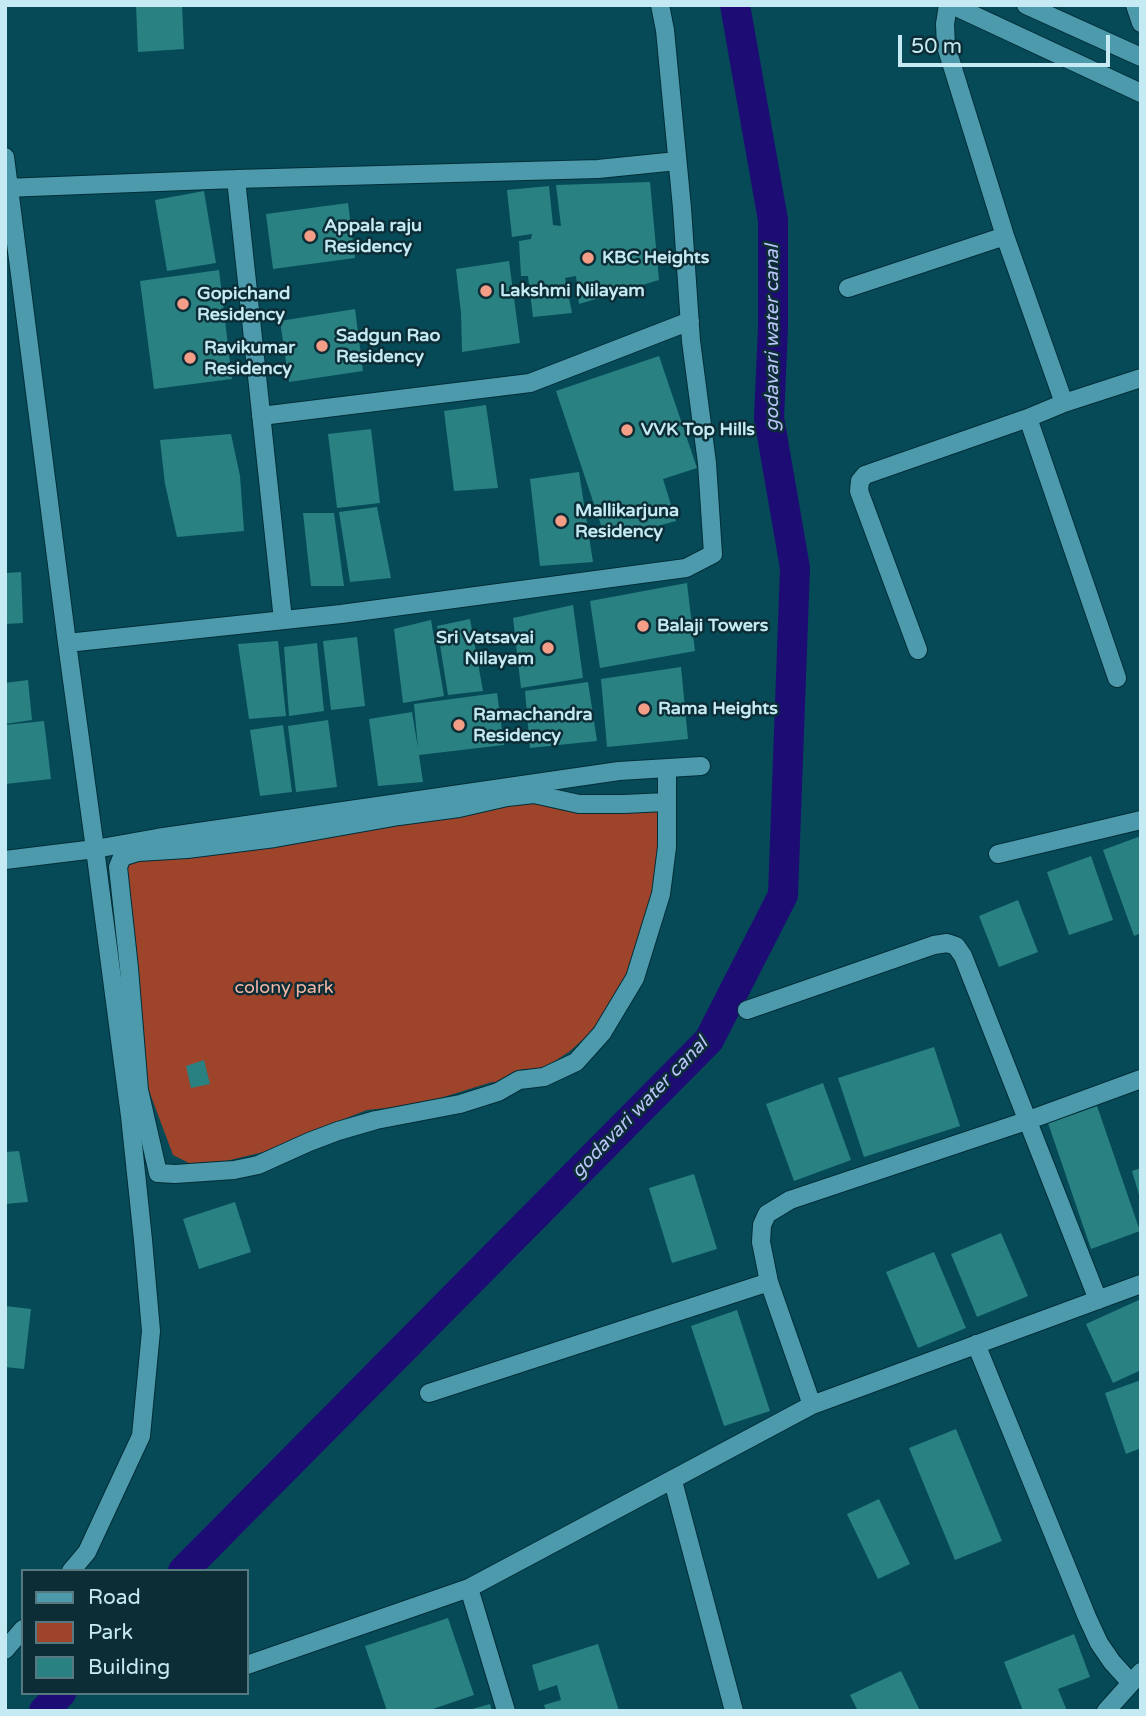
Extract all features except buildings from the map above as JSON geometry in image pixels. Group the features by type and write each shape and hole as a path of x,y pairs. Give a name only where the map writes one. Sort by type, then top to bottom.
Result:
{"street":[{"path":"67,643 341,614 686,568 713,554 707,463 690,321 665,30 660,5"},
{"path":"1064,403 1005,236 946,46 945,24 950,5 1139,92"},
{"path":"1026,5 1141,57"},
{"path":"1135,5 1141,23"},
{"path":"5,157 130,1116 151,1331 141,1436 87,1552 73,1569"},
{"path":"7,188 598,169 677,161"},
{"path":"236,179 283,620"},
{"path":"848,288 1005,236"},
{"path":"261,416 530,383 690,321"},
{"path":"918,650 859,491 860,481 865,475 1141,378"},
{"path":"1028,418 1117,678"},
{"path":"5,860 619,771 701,766"},
{"path":"666,802 579,804 534,794 275,838 138,852 121,857 118,867 139,1090 158,1173 234,1170 258,1165 338,1131 376,1120 460,1104 498,1092 519,1080 544,1077 576,1062 602,1033 635,978 661,894 667,846 667,769"},
{"path":"998,854 1141,820"},
{"path":"747,1010 934,945 947,943 956,946 963,956 1029,1120 1098,1300"},
{"path":"812,1405 769,1282 761,1242 762,1225 767,1214 790,1200 1029,1120 1141,1079"},
{"path":"429,1393 769,1282"},
{"path":"248,1665 469,1588 812,1405 1141,1284"},
{"path":"976,1344 1099,1643 1112,1662 1136,1677 1107,1711"},
{"path":"673,1481 734,1711"},
{"path":"469,1588 506,1711"},
{"path":"5,1650 21,1631"}],"green space":[{"name":"colony park","path":"523,798 661,807 662,830 643,935 618,997 589,1034 543,1069 522,1069 501,1083 492,1082 437,1099 367,1110 303,1135 280,1148 226,1161 193,1165 173,1155 148,1088 122,864"}],"waterway":[{"name":"godavari water canal","path":"185,1569 709,1040 783,895 795,568 769,418 773,327 773,220 735,5"},
{"name":"godavari water canal","path":"44,1711 59,1695"}],"place":[{"name":"Appala raju Residency","path":"310,236"},
{"name":"KBC Heights","path":"588,258"},
{"name":"Lakshmi Nilayam","path":"486,291"},
{"name":"Gopichand Residency","path":"183,304"},
{"name":"Sadgun Rao Residency","path":"322,346"},
{"name":"Ravikumar Residency","path":"190,358"},
{"name":"VVK Top Hills","path":"627,430"},
{"name":"Mallikarjuna Residency","path":"561,521"},
{"name":"Balaji Towers","path":"643,626"},
{"name":"Sri Vatsavai Nilayam","path":"548,648"},
{"name":"Rama Heights","path":"644,709"},
{"name":"Ramachandra Residency","path":"459,725"}]}
